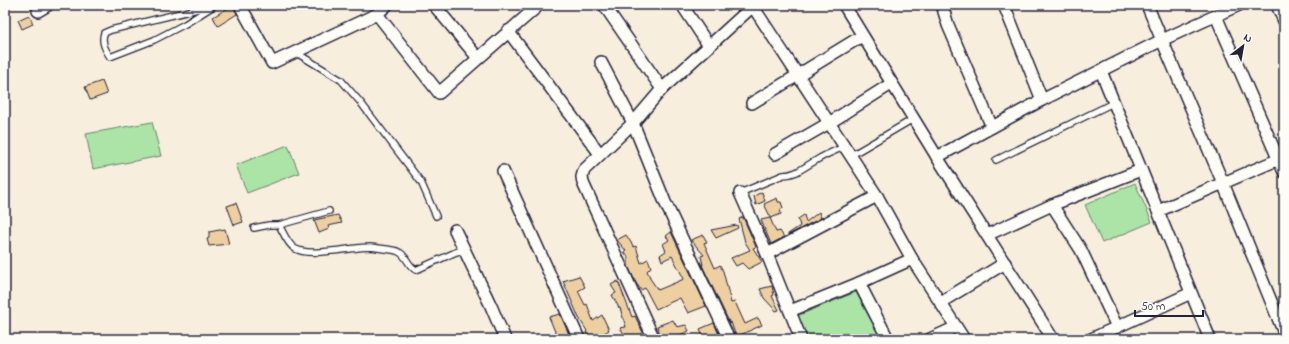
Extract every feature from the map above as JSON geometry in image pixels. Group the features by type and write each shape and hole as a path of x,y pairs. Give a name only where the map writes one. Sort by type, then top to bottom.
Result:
{"street":[{"path":"38,11 48,5"},
{"path":"240,5 272,63 377,14 387,5"},
{"path":"435,5 478,58"},
{"path":"377,14 439,93 539,5"},
{"path":"604,5 662,88"},
{"path":"682,5 709,46"},
{"path":"654,339 583,183 582,177 584,170 633,123 662,88 753,5 828,123 877,196 912,259 964,339"},
{"path":"844,5 891,84 1052,339"},
{"path":"942,5 948,25 992,127"},
{"path":"1004,5 1042,100"},
{"path":"1147,5 1284,333"},
{"path":"937,157 1042,100 1162,40 1239,5"},
{"path":"1277,5 1284,21"},
{"path":"1216,16 1281,158 1284,172"},
{"path":"508,31 600,154"},
{"path":"752,102 862,36"},
{"path":"601,62 633,123 665,202 729,339"},
{"path":"1101,71 1210,339"},
{"path":"775,154 891,84"},
{"path":"1158,211 1281,158"},
{"path":"987,235 1052,205 1141,170"},
{"path":"503,171 579,339"},
{"path":"740,193 767,254 800,339"},
{"path":"767,254 877,196"},
{"path":"1052,205 1081,250 1116,327"},
{"path":"454,230 492,306 505,339"},
{"path":"790,311 859,283 912,259"},
{"path":"941,302 1005,263"},
{"path":"859,283 888,339"},
{"path":"1091,339 1191,293"},
{"path":"930,339 956,327"}],"lane":[{"path":"214,5 185,24 154,40 110,57 105,50 102,40 104,33 111,30 214,5"},
{"path":"295,52 341,80 361,103 421,182 436,216"},
{"path":"996,160 1113,103"},
{"path":"740,193 783,175 790,175 816,160 847,152 913,119"},
{"path":"254,228 278,225 329,211"},
{"path":"278,225 290,244 301,252 368,247 384,249 403,254 411,268 416,270 456,252 464,250"}],"green space":[{"path":"152,122 161,156 93,169 86,134"},
{"path":"288,145 299,173 247,193 236,165"},
{"path":"1135,183 1152,222 1102,243 1085,205"},
{"path":"856,292 881,339 808,339 797,316"}],"building":[{"path":"233,5 237,14 218,26 213,17"},
{"path":"29,15 33,24 22,29 18,20"},
{"path":"102,81 107,94 90,100 85,87"},
{"path":"762,192 765,201 756,205 754,196"},
{"path":"777,198 778,202 781,202 783,208 780,210 781,214 771,218 764,204"},
{"path":"236,203 243,222 234,225 227,206"},
{"path":"819,212 821,218 788,235 800,226 798,219 804,215 806,222"},
{"path":"338,215 342,223 328,226 329,229 319,233 314,220"},
{"path":"743,217 756,247 753,248 762,262 748,269 742,263 736,266 731,258 750,250 745,242 739,219"},
{"path":"770,218 776,232 780,231 784,237 771,244 761,220"},
{"path":"737,225 738,228 716,238 711,230"},
{"path":"225,229 229,244 209,246 207,239 209,238 209,232"},
{"path":"671,232 706,306 688,313 680,298 656,309 645,288 641,290 636,283 628,266 628,257 624,252 626,251 617,240 626,235 634,247 636,246 641,263 648,259 651,267 647,271 649,277 658,290 684,279 672,256 662,261 660,255 666,251 663,244 669,240 666,236"},
{"path":"703,235 707,242 704,243 715,268 720,265 723,271 731,303 735,302 745,324 758,318 762,325 736,337 731,322 730,324 702,265 701,256 704,255 691,240"},
{"path":"579,276 585,287 578,291 585,305 587,304 593,321 602,315 609,330 595,339 589,339 586,332 587,331 579,318 563,281"},
{"path":"618,281 632,317 635,316 646,339 636,339 634,337 628,339 620,328 626,327 620,308 612,295 616,293 611,285"},
{"path":"772,286 774,295 772,296 779,310 776,311 764,298 760,289"},
{"path":"560,314 571,339 558,339 549,317"},
{"path":"673,320 677,327 686,325 689,331 670,339 662,339 657,326"},
{"path":"714,323 721,339 704,339 700,329"}]}
